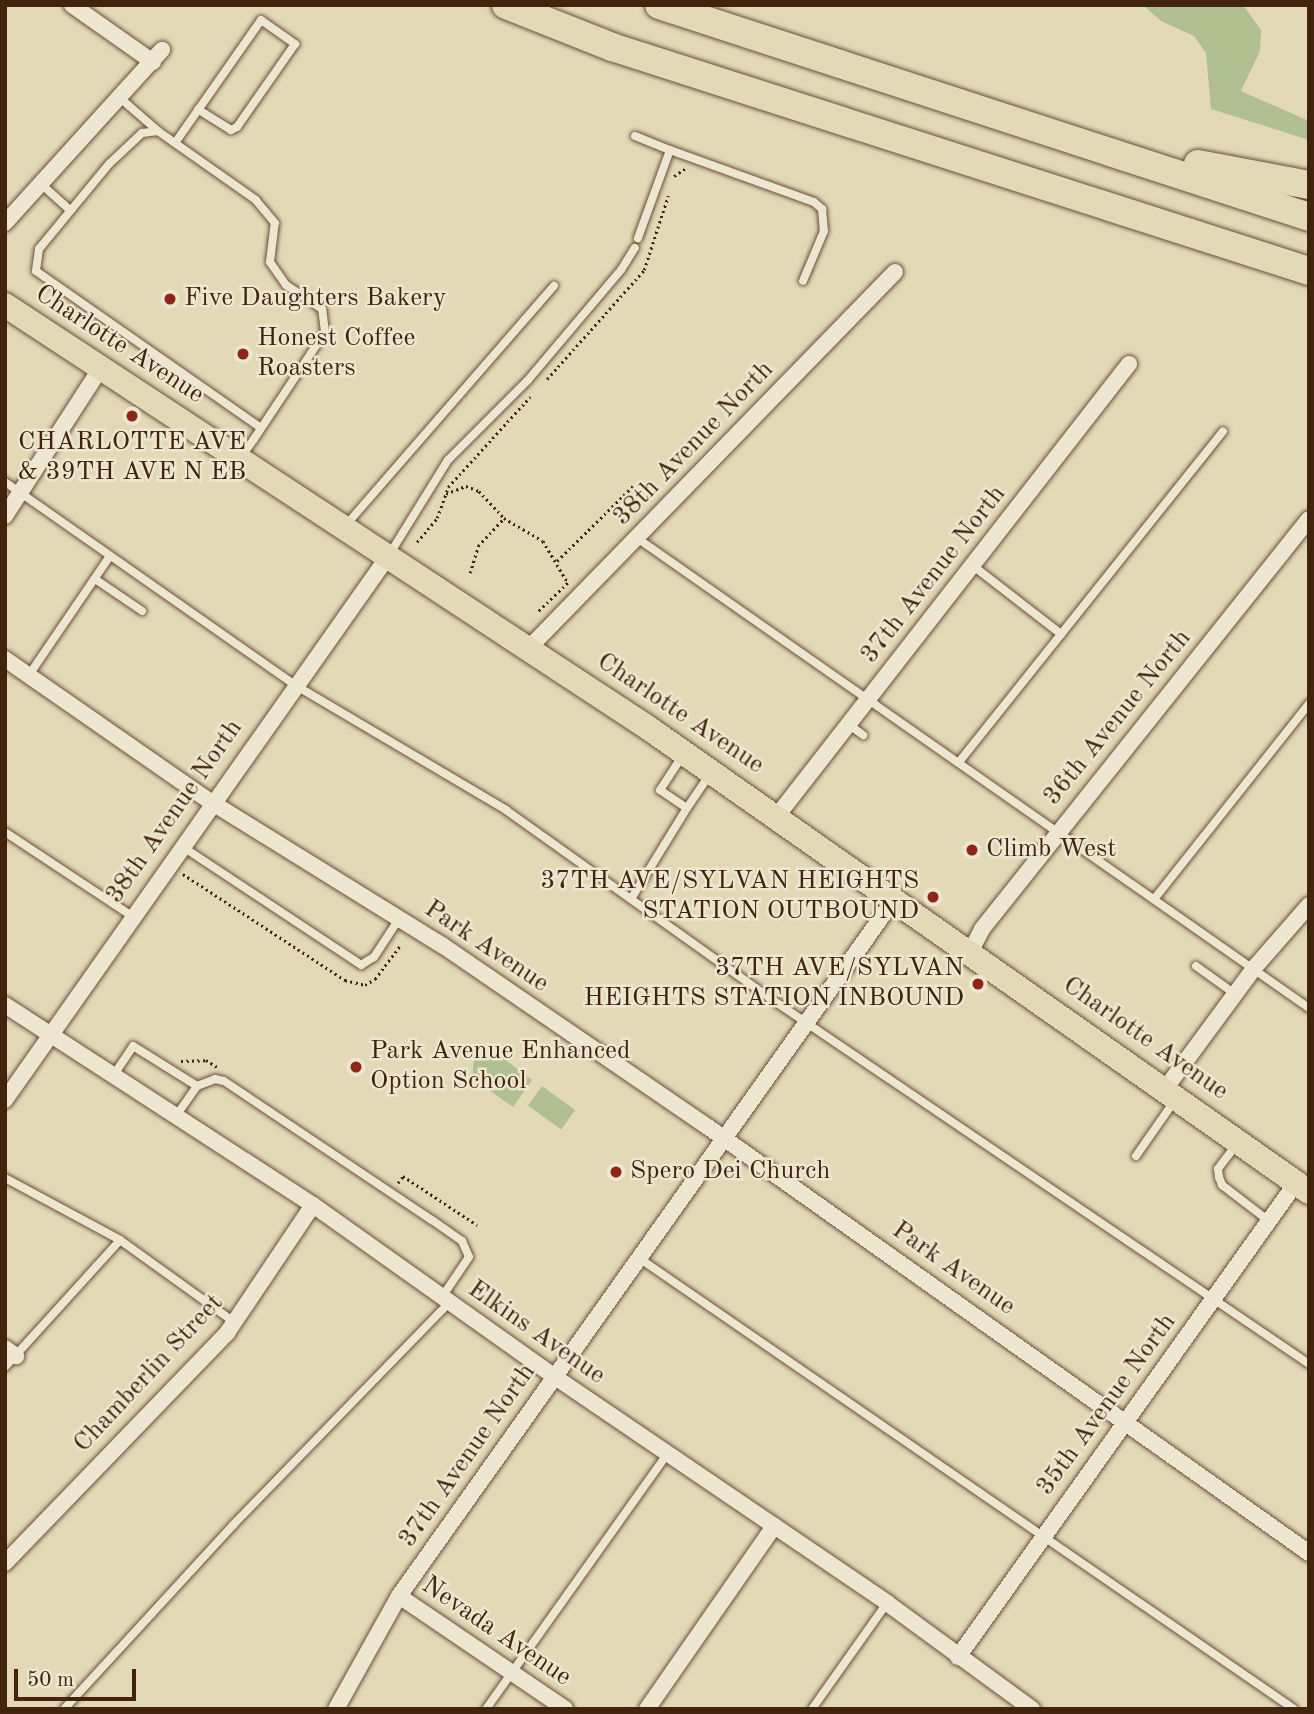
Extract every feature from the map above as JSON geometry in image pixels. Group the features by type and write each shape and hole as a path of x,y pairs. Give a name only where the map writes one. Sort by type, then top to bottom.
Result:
{"highway":[{"path":"506,5 612,47 1309,271"},
{"path":"659,5 1087,148 1256,197 1309,217"},
{"path":"1087,148 1309,185"}],"main road":[{"name":"Charlotte Avenue","path":"5,305 685,752 1303,1187"}],"street":[{"path":"5,223 157,56 72,5"},
{"name":"38th Avenue North","path":"528,649 895,272"},
{"name":"37th Avenue North","path":"777,816 1129,364"},
{"path":"5,516 22,494 100,369"},
{"name":"36th Avenue North","path":"970,952 982,929 1309,519"},
{"name":"38th Avenue North","path":"5,1100 211,802 388,555"},
{"name":"Park Avenue","path":"5,659 211,802 400,919 724,1138 1125,1419 1309,1552"},
{"name":"37th Avenue North","path":"336,1709 399,1596 895,898"},
{"path":"1171,1093 1235,994 1309,905"},
{"name":"Elkins Avenue","path":"5,1005 313,1205 555,1377 887,1602 957,1657 1032,1709"},
{"name":"35th Avenue North","path":"957,1657 1269,1221 1303,1187"},
{"name":"Chamberlin Street","path":"5,1563 234,1322 313,1205"},
{"path":"647,1709 774,1526"},
{"name":"Nevada Avenue","path":"399,1596 565,1709"}],"lane":[{"path":"174,143 198,109 261,20 295,44 237,127 231,130 198,109"},
{"path":"120,98 158,131 256,200 275,223 270,262 286,285 322,309 325,332 240,459"},
{"path":"158,131 142,133 70,210 39,249 36,271 261,428"},
{"path":"635,136 802,194 822,209 824,231 803,281"},
{"path":"638,238 670,150"},
{"path":"41,183 70,210"},
{"path":"388,555 448,460 528,380 621,270 635,248"},
{"path":"344,527 554,286"},
{"path":"959,762 1223,431"},
{"path":"5,482 295,685 506,810 806,1022 1309,1364"},
{"path":"637,538 1255,967 1309,1008"},
{"path":"29,675 110,556"},
{"path":"972,565 1062,634"},
{"path":"96,579 142,611"},
{"path":"1155,898 1309,704"},
{"path":"848,724 863,735"},
{"path":"685,752 660,790 687,808"},
{"path":"631,899 712,771"},
{"path":"5,832 132,916"},
{"path":"181,845 361,964 374,957 400,919"},
{"path":"1196,966 1235,994"},
{"path":"113,1076 132,1046 197,1086"},
{"path":"64,1709 446,1300 469,1257 462,1241 224,1081 215,1079 197,1086 176,1116"},
{"path":"1136,1156 1171,1093"},
{"path":"1238,1142 1218,1169 1222,1185 1269,1221"},
{"path":"5,1178 120,1240 234,1322"},
{"path":"9,1357 120,1240"},
{"path":"639,1258 1294,1709"},
{"path":"486,1709 667,1454"},
{"path":"813,1708 887,1602"}],"path":[{"path":"556,561 635,484"},
{"path":"446,494 466,486 479,491 505,518 542,541 568,583 537,613"},
{"path":"470,573 478,546 505,518"},
{"path":"180,872 345,980 365,985 375,979 400,946"}],"green space":[{"path":"1143,5 1243,5 1261,30 1260,51 1241,91 1309,121 1309,140 1211,109 1206,53 1194,36 1161,21"},
{"path":"495,1052 532,1080 513,1107 472,1078 474,1058"},
{"path":"542,1086 575,1110 561,1130 528,1105"}],"place":[{"name":"Five Daughters Bakery","path":"170,299"},
{"name":"Honest Coffee Roasters","path":"243,354"},
{"name":"CHARLOTTE AVE & 39TH AVE N EB","path":"132,416"},
{"name":"Climb West","path":"972,850"},
{"name":"37TH AVE/SYLVAN HEIGHTS STATION OUTBOUND","path":"933,897"},
{"name":"37TH AVE/SYLVAN HEIGHTS STATION INBOUND","path":"978,984"},
{"name":"Park Avenue Enhanced Option School","path":"356,1067"},
{"name":"Spero Dei Church","path":"616,1172"}]}
